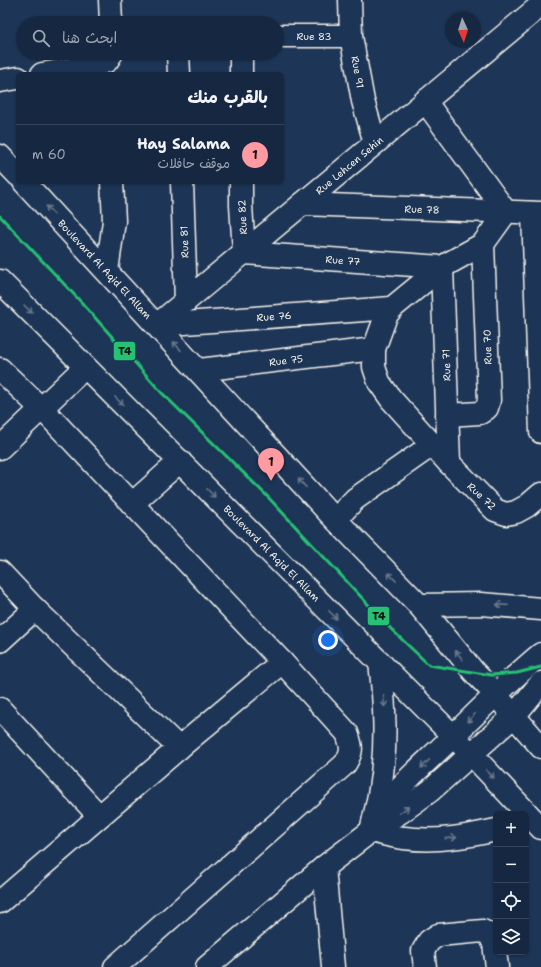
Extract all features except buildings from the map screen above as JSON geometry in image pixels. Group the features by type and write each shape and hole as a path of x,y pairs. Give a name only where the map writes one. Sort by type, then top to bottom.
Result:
{"street":[{"path":"110,0 111,16"},
{"name":"Rue 91","path":"350,0 351,36 363,101 375,143"},
{"name":"Rue Lehcen Sehin","path":"157,325 541,4"},
{"name":"Rue 83","path":"284,36 351,36"},
{"path":"178,60 179,72"},
{"path":"241,60 241,72"},
{"path":"54,72 107,63"},
{"path":"0,81 16,78"},
{"path":"374,349 386,316 392,308 442,267 483,244 506,212 425,101"},
{"path":"0,156 16,173"},
{"name":"Boulevard Al Aqid El Allam","path":"26,184 336,520 419,605 466,664 495,694 541,747"},
{"path":"107,271 114,221 112,184"},
{"name":"Rue 81","path":"182,184 186,301"},
{"name":"Rue 82","path":"241,184 244,253"},
{"name":"Rue 78","path":"302,204 537,213"},
{"path":"537,213 541,432"},
{"name":"Rue 70","path":"448,415 480,413 487,408 488,404 483,244"},
{"name":"Rue 77","path":"244,253 442,267"},
{"name":"Rue 71","path":"442,267 449,463"},
{"name":"Boulevard Al Aqid El Allam","path":"0,281 472,755 532,821"},
{"name":"Rue 76","path":"157,325 392,308"},
{"name":"Rue 75","path":"199,370 374,349"},
{"name":"Rue 72","path":"374,349 374,367 379,382 391,399 432,445 495,510 506,514 516,512 527,506 541,494"},
{"path":"0,448 85,367"},
{"path":"0,369 41,408 282,662 347,733 352,746 351,755 345,764 115,967"},
{"path":"336,520 355,499 432,445"},
{"path":"132,504 180,462"},
{"path":"0,572 35,609 178,748"},
{"path":"419,605 481,604 541,610"},
{"path":"0,641 35,609"},
{"path":"371,831 377,818 390,798 517,673 541,654"},
{"path":"0,902 178,748 282,662"},
{"path":"371,831 380,790 385,747 385,704 380,662"},
{"path":"207,967 324,867 371,831 430,791 514,716 541,683"},
{"path":"0,709 99,816"},
{"path":"371,831 404,838 436,840 469,837 493,831"},
{"path":"324,867 333,967"},
{"path":"425,967 423,951 429,941 438,934 483,931 490,935 494,944 497,967"}],"transit line":[{"name":"T4","path":"0,216 82,303 162,393 267,496 392,630 429,665 491,675 517,673 541,667"}],"place":[{"name":"Hay Salama","path":"271,481"}]}
